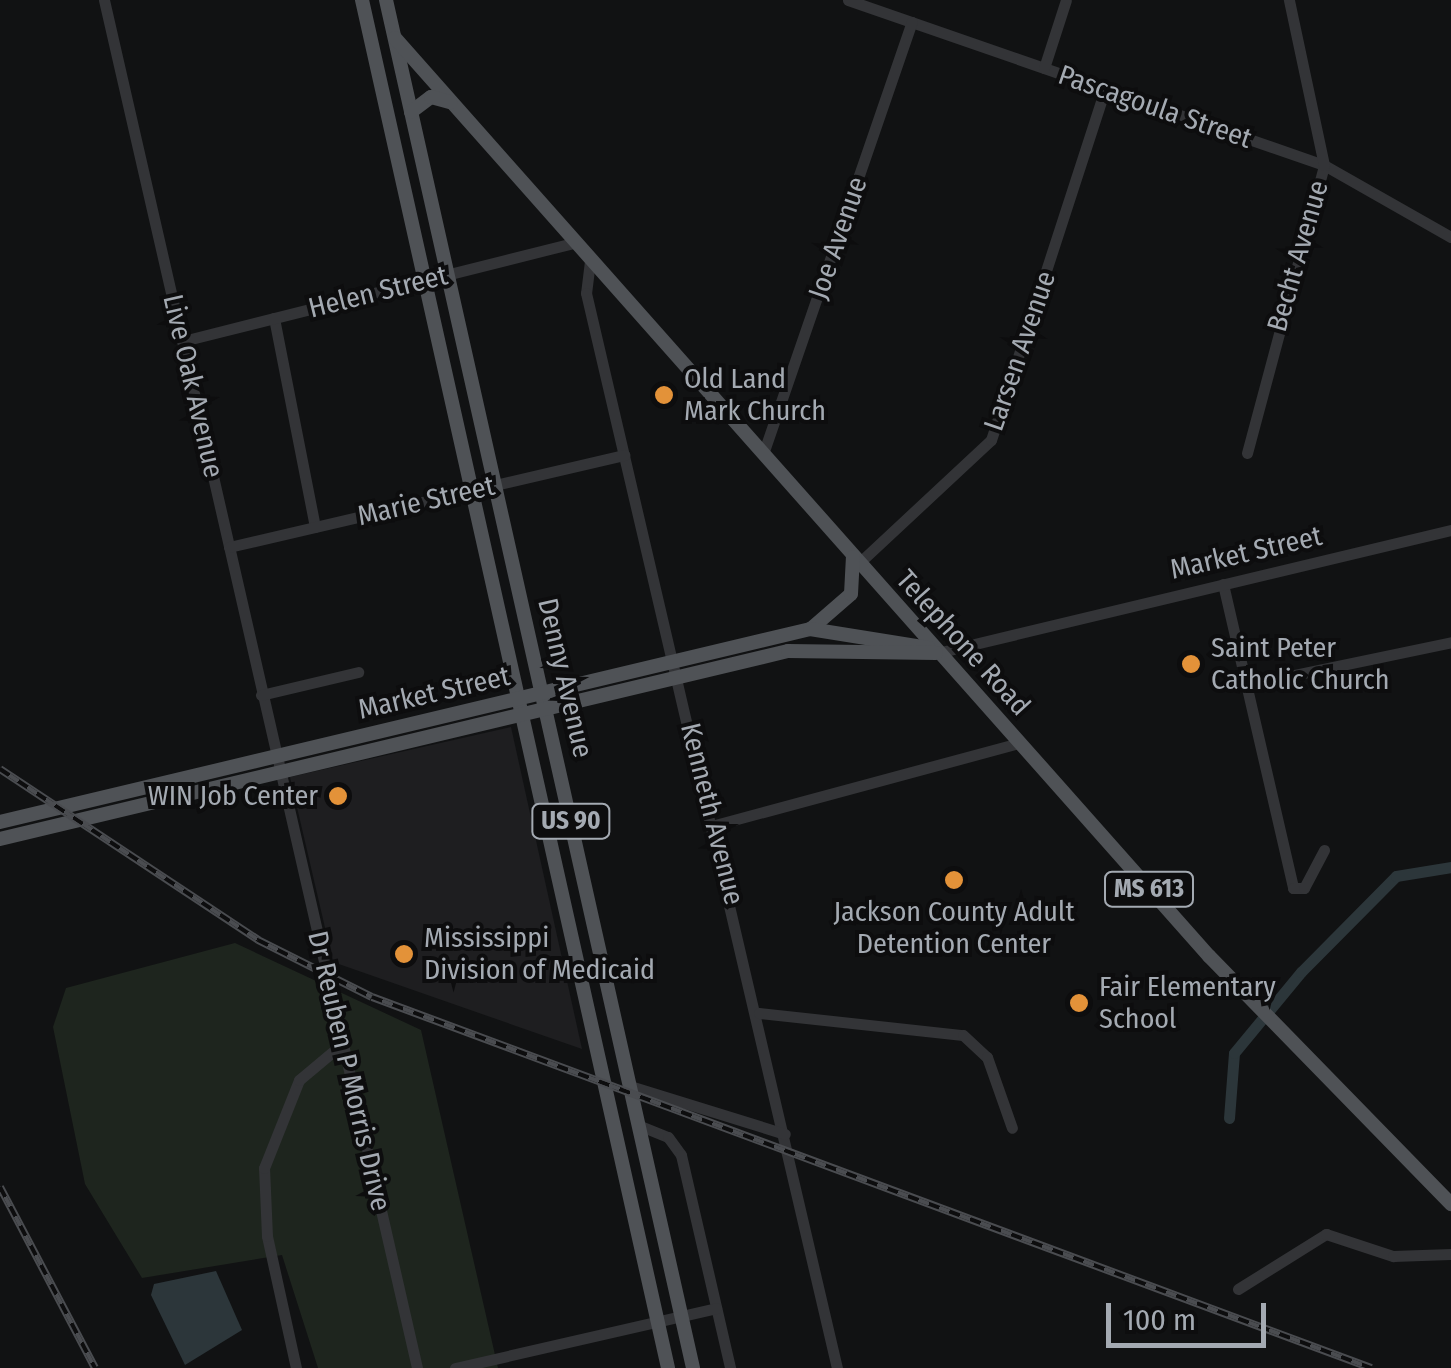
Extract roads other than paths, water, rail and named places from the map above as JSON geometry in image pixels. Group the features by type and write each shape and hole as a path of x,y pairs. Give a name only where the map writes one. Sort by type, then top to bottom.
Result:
{"main road":[{"name":"Denny Avenue","path":"362,0 668,1368"},
{"name":"Denny Avenue","path":"386,0 693,1368"},
{"name":"Telephone Road","path":"394,38 1208,956 1451,1204"},
{"path":"412,112 431,97 451,102"},
{"path":"810,629 851,594 856,560"},
{"name":"Market Street","path":"0,839 523,714 544,701 674,660 810,629 888,635 937,653"},
{"name":"Market Street","path":"1,817 519,699 544,701 822,645 937,653"}],"street":[{"name":"Live Oak Avenue","path":"104,0 280,773"},
{"name":"Pascagoula Street","path":"848,0 1324,166 1451,237"},
{"path":"1044,68 1066,0"},
{"name":"Becht Avenue","path":"1247,453 1324,166 1289,0"},
{"name":"Joe Avenue","path":"763,454 912,22"},
{"name":"Larsen Avenue","path":"856,560 991,440 1105,89"},
{"name":"Helen Street","path":"182,341 574,243"},
{"name":"Kenneth Avenue","path":"590,262 586,293 759,1013 837,1368"},
{"path":"274,318 315,527"},
{"name":"Marie Street","path":"228,547 624,456"},
{"name":"Market Street","path":"937,653 1451,530"},
{"path":"1223,584 1292,888 1304,888 1324,850"},
{"path":"1246,685 1451,642"},
{"path":"261,695 358,672"},
{"path":"715,825 1019,743"},
{"name":"Dr Reuben P Morris Drive","path":"280,773 418,1368"},
{"path":"759,1013 963,1035 987,1057 1012,1128"},
{"path":"296,1368 267,1236 264,1168 299,1080 342,1044"},
{"path":"630,1086 785,1134"},
{"path":"638,1125 668,1137 681,1155 730,1368"},
{"path":"1238,1289 1326,1234 1393,1256 1451,1254"},
{"path":"455,1368 716,1308"}],"waterway":[{"path":"1229,1118 1234,1053 1301,972 1396,876 1451,867"}],"railway":[{"path":"0,769 258,940 372,997 1371,1368"},
{"path":"0,1187 95,1368"}],"place":[{"name":"Old Land Mark Church","path":"664,395"},
{"name":"Saint Peter Catholic Church","path":"1191,664"},
{"name":"WIN Job Center","path":"338,796"},
{"name":"Jackson County Adult Detention Center","path":"954,880"},
{"name":"Mississippi Division of Medicaid","path":"404,954"},
{"name":"Fair Elementary School","path":"1079,1003"}]}
